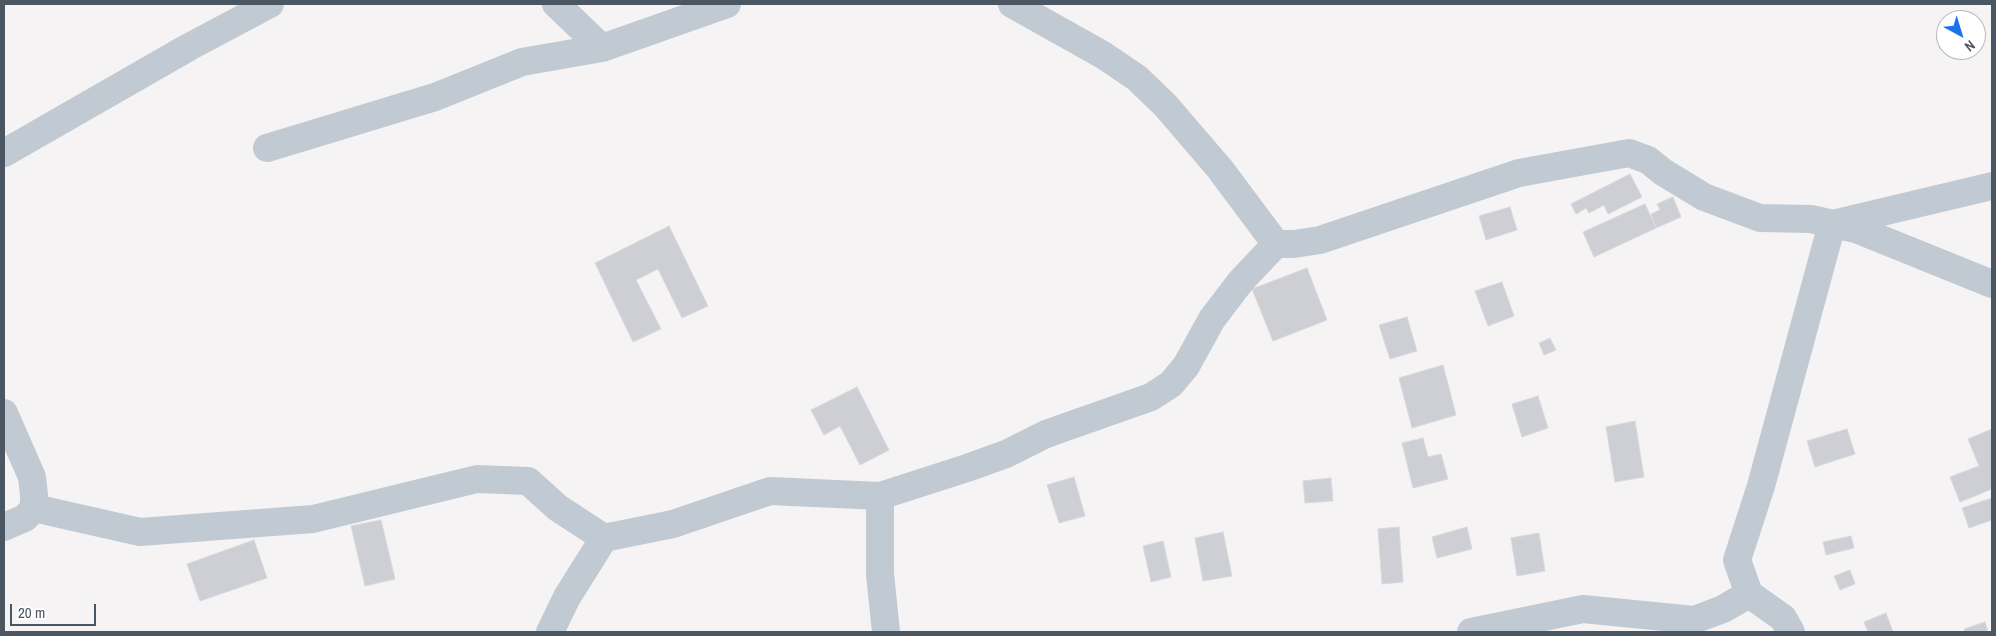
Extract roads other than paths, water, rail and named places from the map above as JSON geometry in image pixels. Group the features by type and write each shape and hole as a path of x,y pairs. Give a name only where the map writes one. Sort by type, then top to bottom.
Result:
{"street":[{"path":"4,153 189,47 270,4"},
{"path":"556,4 602,48"},
{"path":"267,148 435,97 522,62 602,48 727,4"},
{"path":"1012,4 1104,56 1137,78 1166,106 1220,169 1276,244"},
{"path":"34,508 140,532 313,519 477,479 528,481 558,508 604,538 673,524 770,491 880,496 1006,454 1046,434 1151,397 1171,384 1186,366 1218,312 1241,281 1276,244 1294,244 1320,240 1519,173 1629,154 1648,160 1663,172 1704,198 1760,218 1811,220 1856,229 1992,284"},
{"path":"1832,224 1992,186"},
{"path":"1791,632 1783,618 1749,594 1737,560 1761,486 1832,224"},
{"path":"4,413 32,477 34,495 34,508 25,518 4,527"},
{"path":"880,496 880,574 886,632"},
{"path":"550,632 567,597 604,538"},
{"path":"1471,632 1583,609 1694,620 1723,609 1749,594"}]}
